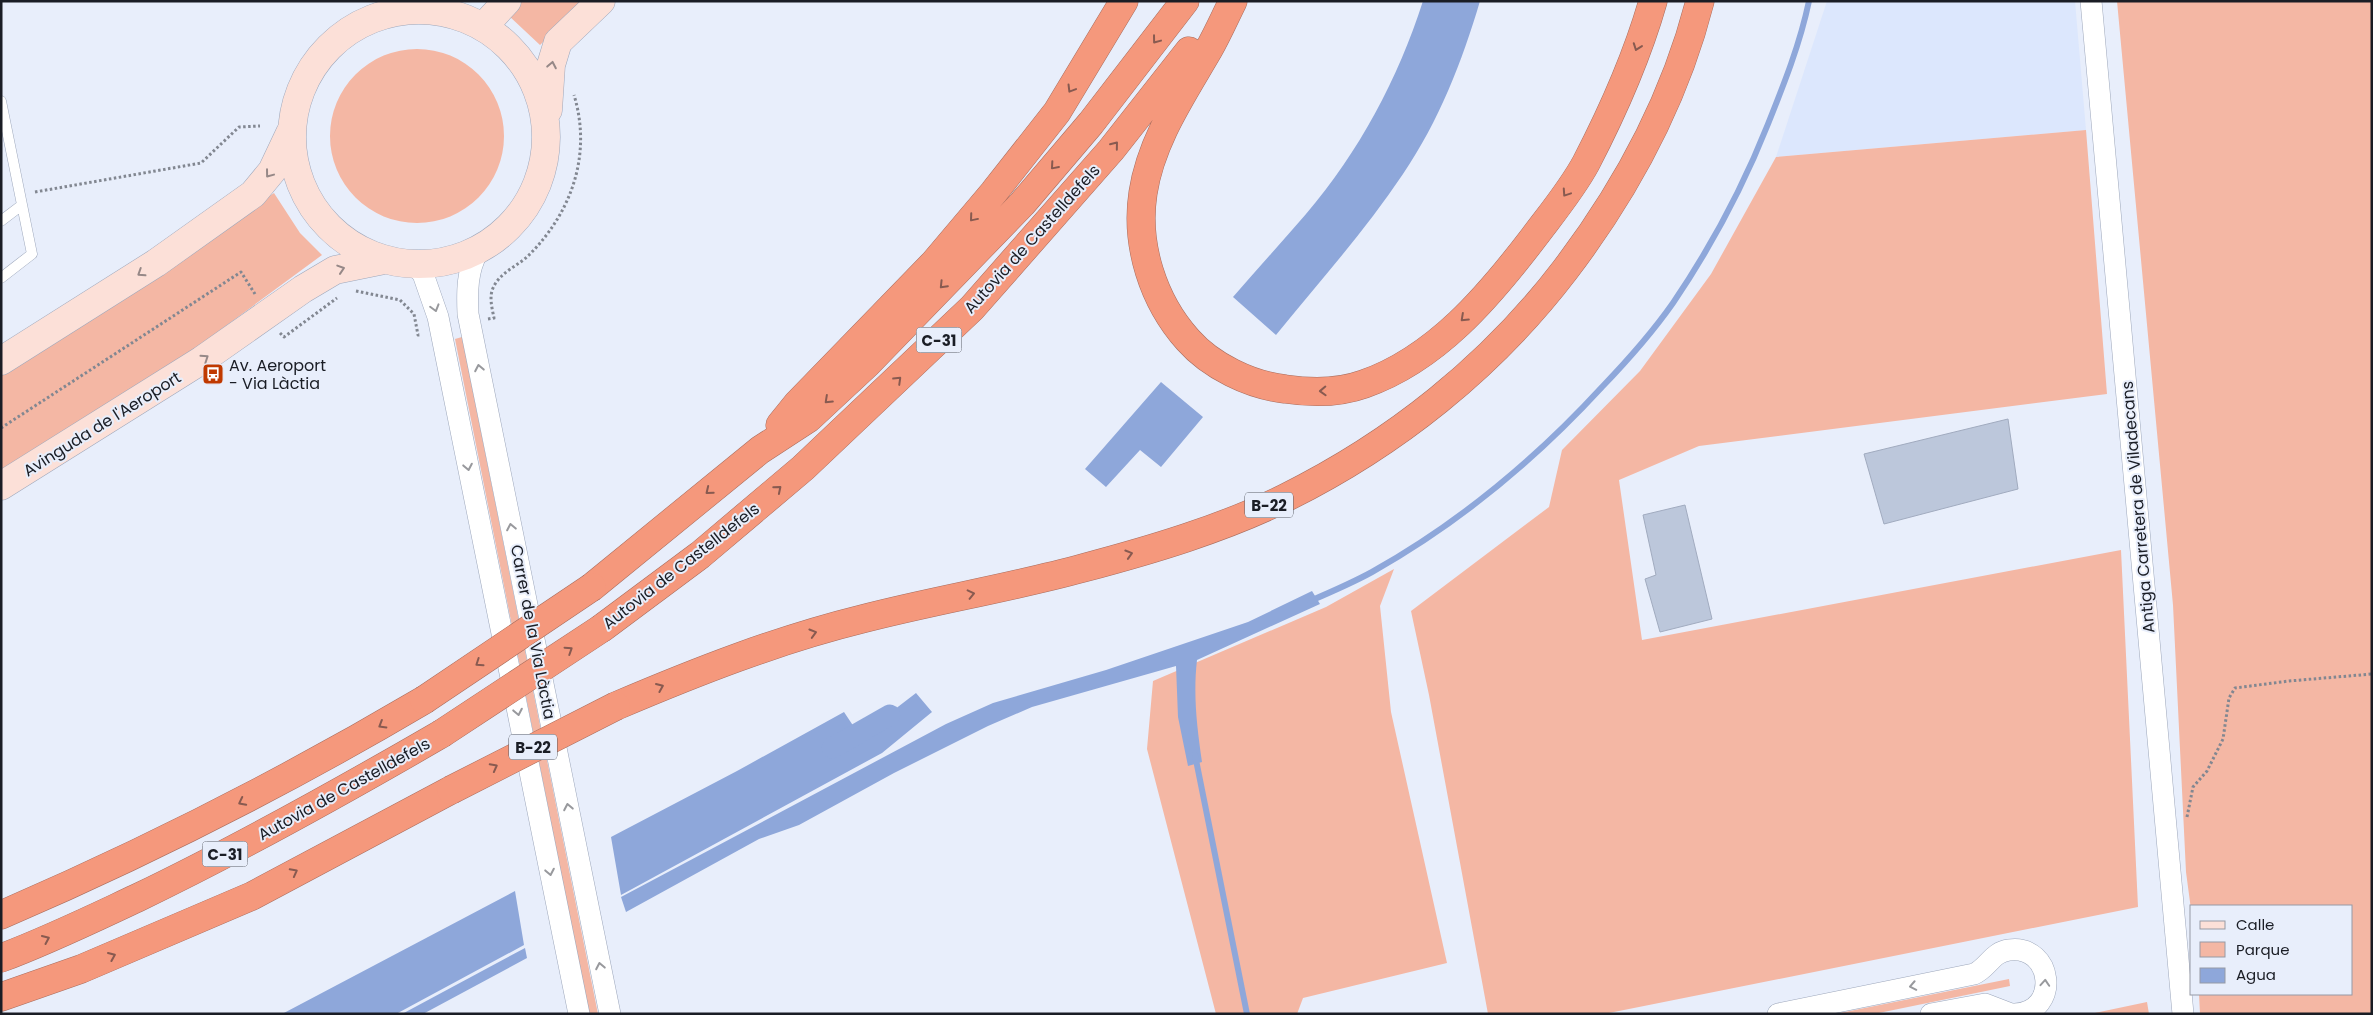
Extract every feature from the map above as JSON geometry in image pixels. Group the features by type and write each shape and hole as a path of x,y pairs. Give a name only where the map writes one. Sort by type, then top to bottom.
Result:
{"highway":[{"path":"760,450 797,404 934,263 994,192 1057,112 1124,1"},
{"name":"Autovia de Castelldefels","path":"1,915 98,873 260,793 330,756 424,700 592,587 760,450 809,418 867,364 1015,210 1091,123 1186,1"},
{"name":"Autovia de Castelldefels","path":"1,958 104,914 197,869 342,791 441,734 602,628 700,554 803,468 972,308 1111,150 1171,76 1226,1"},
{"path":"1233,1 1210,47 1170,113 1151,163 1143,193 1141,230 1146,260 1156,289 1171,322 1198,352 1226,369 1250,380 1273,388 1304,392 1332,391 1362,385 1396,370 1425,352 1466,316 1508,271 1550,216 1584,165 1620,94 1653,1"},
{"name":"B-22","path":"1,998 81,969 252,896 451,790 616,706 687,676 792,638 862,619 1083,568 1160,545 1228,522 1282,499 1341,468 1447,394 1500,347 1553,286 1595,232 1659,116 1680,68 1700,1"}],"street":[{"path":"482,27 507,1"},
{"path":"547,131 539,94 522,62 502,40 482,27 452,14 418,6 389,13 357,14 318,58 304,81 294,107 291,131 294,166 307,199 325,225 354,248 384,260 415,265 447,262 478,251 511,227 531,200 544,166 547,131 551,65 558,42 601,1"},
{"name":"Antiga Carretera de Viladecans","path":"2091,1 2183,1014"},
{"path":"1,361 141,273 253,194 272,172 291,131"},
{"name":"Carrer de la Via Làctia","path":"478,251 473,260 467,285 468,314 610,1014"},
{"name":"Avinguda de l'Aeroport","path":"1,486 202,360 311,284 335,270 384,260"},
{"name":"Carrer de la Via Làctia","path":"415,265 423,274 438,317 579,1014"},
{"path":"1778,1014 1974,974 1981,971 1994,956 2009,950 2026,953 2039,961 2047,979 2042,998 2037,1005 2026,1012 2015,1014"},
{"path":"1931,1014 1984,1004 2010,1014"}],"lane":[{"path":"1,101 32,254 1,278"},
{"path":"1,221 21,199"}],"path":[{"path":"488,320 494,318 491,294 494,286 499,278 528,256 547,236 565,209 577,177 581,150 581,124 573,90"},
{"path":"21,199 201,163 239,128 260,126"},
{"path":"1,428 240,272 256,296"},
{"path":"352,290 400,300 414,314 418,335 425,334"},
{"path":"277,330 284,337 340,297"},
{"path":"2169,847 2186,821 2193,786 2207,771 2223,740 2229,698 2235,688 2289,680 2372,674"}],"shaded area":[{"path":"1827,1 2075,1 2086,130 1776,157"}],"green space":[{"path":"522,1 585,1 540,45 508,15"},
{"path":"2117,1 2372,1 2372,1014 2200,1014 2199,995 2353,995 2353,905 2190,905 2186,872 2173,605"},
{"path":"417,49 434,51 450,56 472,69 484,81 500,111 504,136 502,153 497,169 484,191 472,203 442,219 417,223 400,221 384,216 362,203 350,191 334,161 330,136 332,119 337,103 350,81 362,69 392,53"},
{"path":"2086,130 2107,394 1699,446 1619,480 1642,640 2121,550 2138,907 1604,1014 1488,1014 1429,695 1411,611 1549,507 1562,450 1640,371 1711,274 1776,157"},
{"path":"274,193 300,233 322,255 189,353 1,470 1,373"},
{"path":"462,337 598,1014 589,1014 455,339"},
{"path":"1394,569 1380,606 1391,712 1447,963 1303,998 1297,1014 1216,1014 1147,749 1153,681 1326,607"},
{"path":"2009,979 2010,986 1874,1014 1835,1014"},
{"path":"2147,1002 2149,1014 2090,1014"}],"water":[{"path":"1423,1 1480,1 1448,90 1428,133 1403,174 1357,236 1276,335 1233,297 1306,214 1343,166 1360,140 1402,58"},
{"path":"1161,382 1203,417 1161,467 1140,450 1106,487 1085,469"},
{"path":"1312,591 1320,604 1197,660 1197,724 1202,762 1188,766 1178,717 1176,666 1032,707 988,726 894,773 799,825 759,839 626,912 621,897 946,724 993,703 1106,670 1248,622"},
{"path":"916,693 932,712 882,753 621,895 611,837 844,712 860,736"},
{"path":"515,891 524,945 396,1014 282,1014"},
{"path":"525,948 527,958 423,1014 402,1014"}],"building":[{"path":"2008,419 2018,489 1884,524 1864,454"},
{"path":"1685,505 1712,619 1660,632 1645,579 1656,575 1643,515"}],"waterway":[{"path":"1310,601 1364,576 1405,553 1466,511 1523,465 1550,440 1621,367 1648,336 1687,282 1737,194 1786,79 1809,1"},
{"path":"832,748 890,715"},
{"path":"1195,755 1247,1014"}],"place":[{"name":"Av. Aeroport - Via Làctia","path":"213,374"}]}
